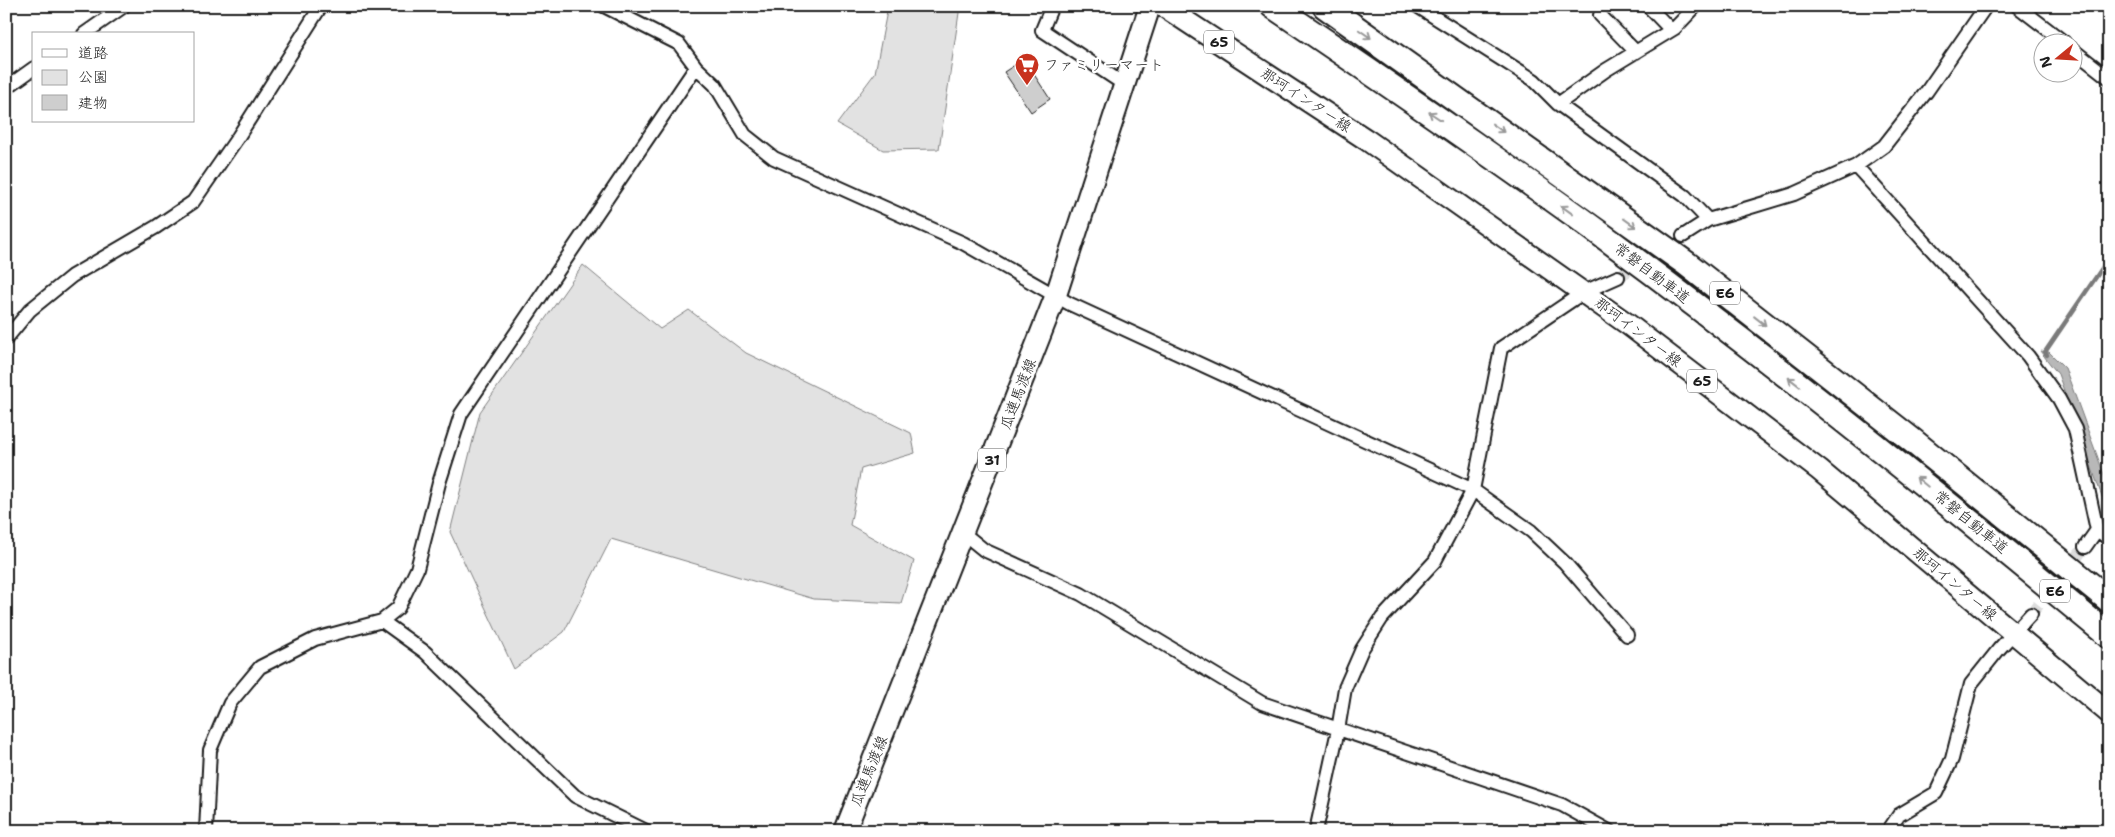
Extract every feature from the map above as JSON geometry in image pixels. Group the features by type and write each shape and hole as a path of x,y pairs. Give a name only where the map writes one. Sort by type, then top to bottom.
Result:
{"highway":[{"name":"常磐自動車道","path":"1273,6 1461,133 1608,240 1896,462 2109,636"},
{"name":"常磐自動車道","path":"1325,6 1687,264 1914,441 2109,600"},
{"path":"2000,546 2109,642"}],"main road":[{"name":"瓜連馬渡線","path":"845,831 1056,295 1126,85 1150,6"},
{"name":"那珂インター線","path":"1163,6 1367,140 1584,292 1819,470 2109,713"}],"street":[{"path":"87,32 124,6"},
{"path":"604,6 679,44 696,67 715,85 745,134 774,158 963,243 1056,295 1473,490 1531,531 1565,563 1627,635"},
{"path":"1052,6 1042,30 1126,85"},
{"path":"1417,6 1534,80 1558,104 1685,196 1708,220"},
{"path":"1648,6 1672,30"},
{"path":"1558,104 1672,30 1696,6"},
{"path":"1683,236 1708,220 1794,194 1856,166 1884,146 1927,91 1986,6"},
{"path":"2017,6 2051,32"},
{"path":"6,338 30,310 72,276 156,227 193,202 238,137 318,7"},
{"path":"1600,15 1636,52"},
{"path":"2082,57 2109,78"},
{"path":"206,831 210,750 230,703 260,667 314,639 382,621 398,608 417,568 439,484 461,414 696,67"},
{"path":"6,88 32,69"},
{"path":"1856,166 2028,356 2060,399 2075,429 2097,530 2109,539"},
{"path":"1316,831 1338,730 1344,688 1362,648 1382,618 1435,561 1473,490 1501,348 1584,292 1618,277"},
{"path":"2085,547 2097,530"},
{"path":"963,533 984,550 1081,594 1262,703 1562,805 1609,831"},
{"path":"1888,831 1899,815 1936,793 1952,759 1971,684 2031,614"},
{"path":"382,621 425,652 575,796 646,831"}],"green space":[{"path":"888,6 960,6 939,149 883,150 837,124 875,73"},
{"path":"583,265 660,329 689,310 746,353 911,433 915,453 861,469 850,525 914,561 901,603 814,599 611,539 564,632 514,669 450,532 480,412"}],"shaded area":[{"path":"2040,351 2049,352 2065,368 2109,488 2109,506 2104,502 2058,374"}],"building":[{"name":"ファミリーマート","path":"1024,59 1050,99 1031,112 1004,72"}],"waterway":[{"path":"2047,355 2045,352 2109,258"}],"tunnel":[{"path":"1618,277 1683,236"},
{"path":"2031,614 2085,547"}],"place":[{"name":"ファミリーマート","path":"1027,86"}]}
